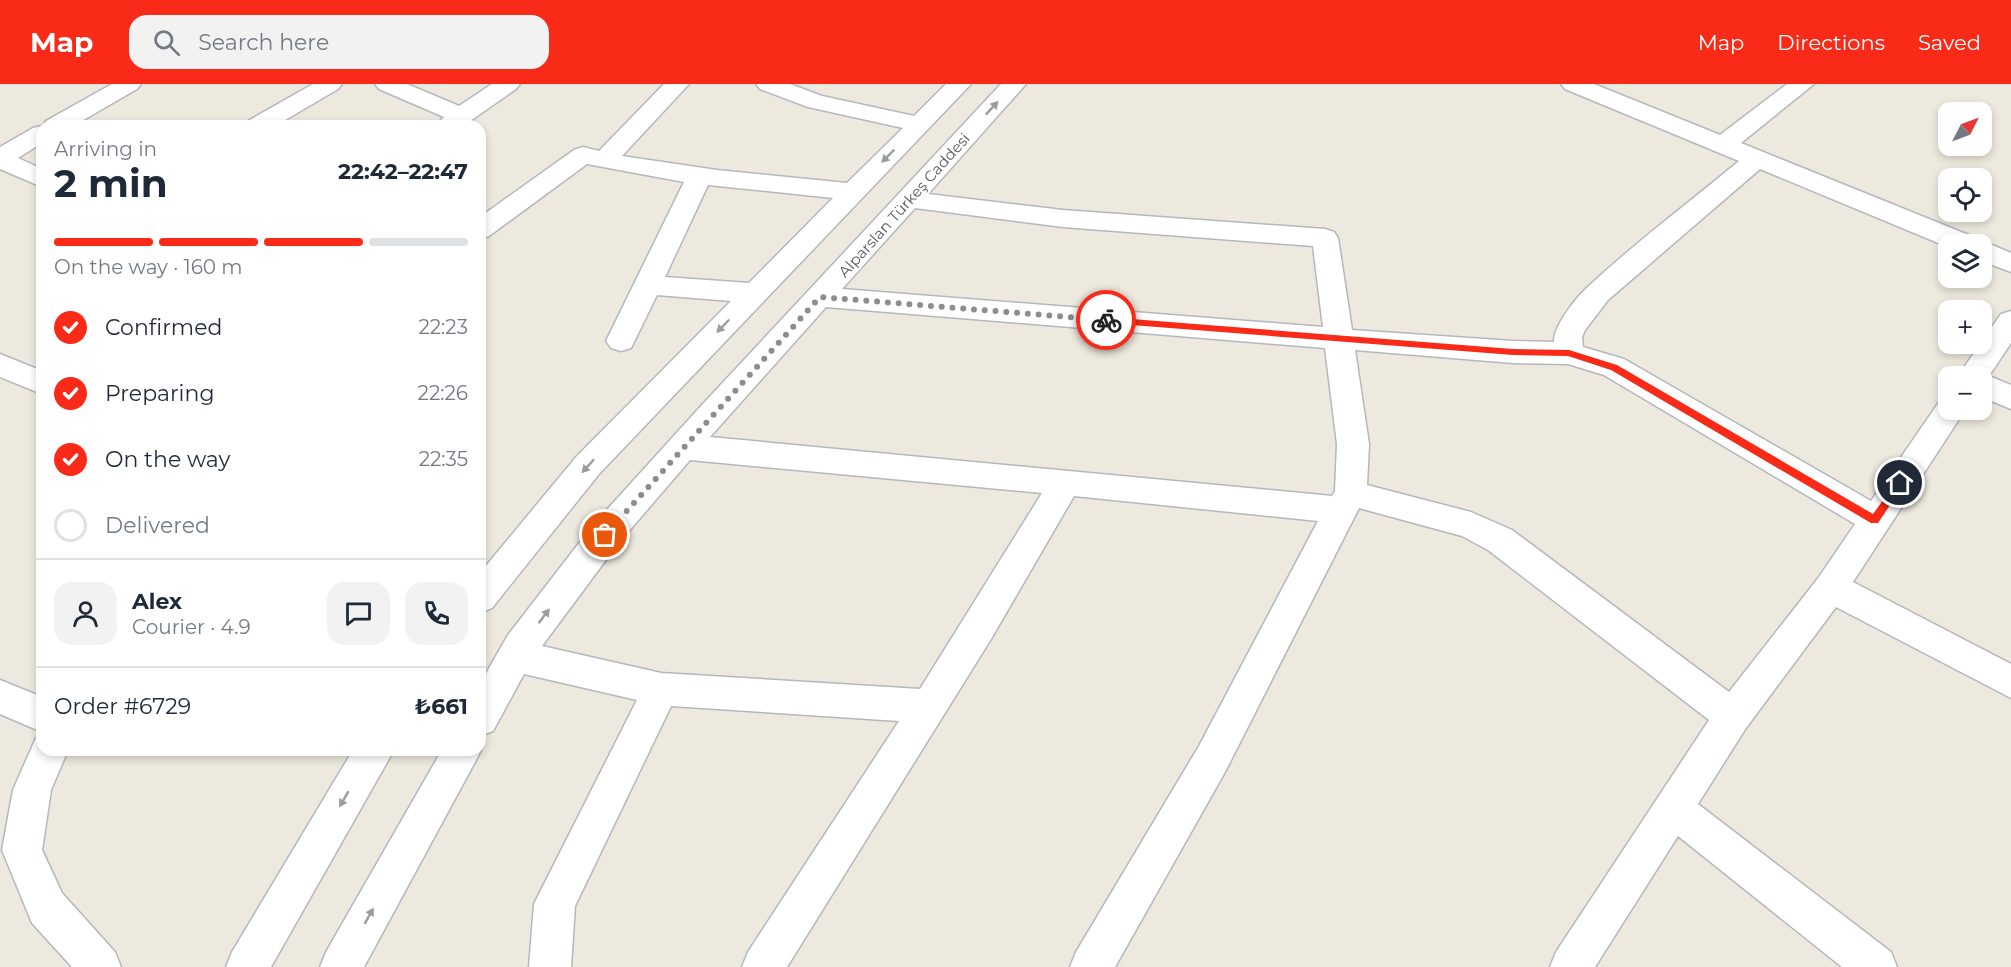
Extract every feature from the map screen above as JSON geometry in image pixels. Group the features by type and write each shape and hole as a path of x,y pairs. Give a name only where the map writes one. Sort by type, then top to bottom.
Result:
{"street":[{"path":"66,120 129,84"},
{"path":"267,120 330,84"},
{"path":"387,84 452,120"},
{"path":"455,120 508,84"},
{"path":"604,160 676,84"},
{"path":"768,84 816,102 920,124"},
{"path":"486,586 588,465 959,84"},
{"name":"Alparslan Türkeş Caddesi","path":"486,708 516,656 605,535 1014,84"},
{"path":"1573,84 1941,234"},
{"path":"1723,146 1802,84"},
{"path":"0,158 36,137"},
{"path":"486,226 583,154 604,160 700,175 853,192"},
{"path":"0,158 36,176"},
{"path":"1569,353 1568,337 1572,327 1598,293 1757,159"},
{"path":"621,340 700,175"},
{"path":"908,199 1101,222 1325,238 1353,444 1346,502 1212,759 1091,967"},
{"path":"1992,255 2011,263"},
{"path":"647,285 755,293"},
{"path":"820,297 1513,352 1569,353 1614,367 1875,520"},
{"path":"1979,366 2011,321"},
{"path":"0,365 36,380"},
{"path":"1992,389 2011,398"},
{"path":"1571,967 1733,716 1831,587 1943,420"},
{"path":"683,447 1065,483 1346,502 1471,525 1500,540 1733,716"},
{"path":"763,967 979,628 1065,483"},
{"path":"1831,587 2011,682"},
{"path":"516,656 661,689 929,705"},
{"path":"550,967 555,904 661,689"},
{"path":"0,696 36,713"},
{"path":"46,756 32,790 22,850 47,908 100,967"},
{"path":"247,967 371,756"},
{"path":"341,967 459,756"},
{"path":"1674,809 1876,967"}],"way so far":[{"path":"605,535 820,297 1106,320"}],"route":[{"path":"1106,320 1513,352 1569,353 1614,367 1875,520 1900,483"}]}
